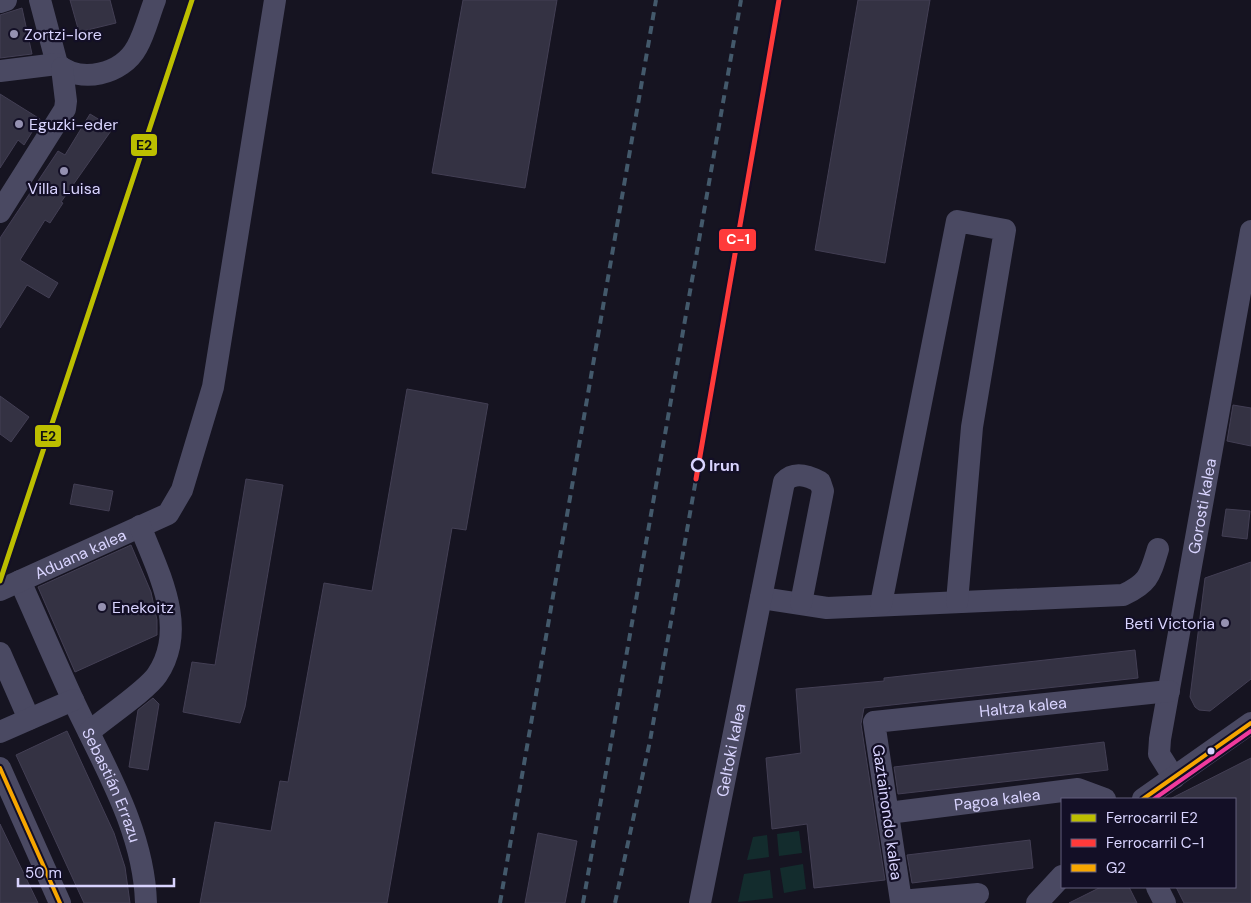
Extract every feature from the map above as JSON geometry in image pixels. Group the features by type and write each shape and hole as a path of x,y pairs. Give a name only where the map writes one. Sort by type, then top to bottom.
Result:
{"street":[{"path":"0,2 6,0"},
{"path":"0,212 65,109 66,101 59,66 40,0"},
{"path":"0,71 59,66 87,76 116,68 131,56 137,48 155,0"},
{"name":"Aduana kalea","path":"0,590 168,514 182,490 213,387 275,0"},
{"path":"882,604 957,221 1005,230 972,427 957,602"},
{"name":"Gorosti kalea","path":"1174,778 1159,754 1251,231"},
{"name":"Geltoki kalea","path":"700,903 784,482 796,474 820,482 824,491 801,603"},
{"path":"89,732 156,676 167,656 172,627 168,599 140,526"},
{"path":"761,598 827,608 882,604 1124,595 1140,588 1150,576 1158,549"},
{"name":"Aduana kalea","path":"20,581 73,700"},
{"path":"0,653 29,719"},
{"name":"Haltza kalea","path":"874,722 1169,691"},
{"path":"0,732 73,700"},
{"name":"Sebastián Errazu","path":"73,700 129,818 146,882 146,903"},
{"name":"Gaztainondo kalea","path":"874,722 901,901 978,894"},
{"path":"1144,798 1251,723"},
{"path":"0,768 60,903"},
{"name":"Pagoa kalea","path":"888,813 1078,789 1102,798"},
{"path":"1036,903 1061,877"},
{"path":"1158,888 1165,903"}],"green space":[{"path":"799,831 802,853 779,856 777,834"},
{"path":"767,835 769,857 747,860 753,837"},
{"path":"803,864 806,889 784,893 780,868"},
{"path":"770,870 773,898 738,902 744,874"}],"building":[{"path":"70,0 110,0 116,23 79,32"},
{"path":"463,0 557,0 525,188 432,173"},
{"path":"858,0 930,0 885,263 815,250"},
{"name":"Zortzi-lore","path":"22,8 32,54 0,58 0,15"},
{"name":"Eguzki-eder","path":"0,94 40,119 24,145 18,140 0,168"},
{"path":"90,114 113,128 61,202 63,203 50,223 45,220 20,260 58,283 49,298 27,285 0,328 0,238 58,151 65,155"},
{"path":"407,389 488,404 466,530 452,528 387,903 200,903 215,822 271,831 280,781 288,782 324,583 372,591"},
{"path":"0,396 29,417 11,442 0,434"},
{"path":"1233,405 1251,408 1251,446 1227,441"},
{"path":"246,479 283,485 245,707 240,723 183,712 192,662 215,665"},
{"path":"74,484 113,491 109,511 70,504"},
{"path":"1226,509 1250,511 1247,539 1222,536"},
{"name":"Enekoitz","path":"131,545 151,592 157,620 157,635 75,672 38,587"},
{"path":"1251,562 1251,679 1210,711 1199,710 1195,707 1190,697 1205,578"},
{"path":"1135,650 1138,678 864,708 861,724 885,880 814,888 807,824 772,829 766,758 801,753 796,689 884,681 884,678"},
{"path":"153,698 159,704 148,770 129,767 138,710"},
{"path":"67,731 114,833 125,867 130,903 84,903 16,755"},
{"path":"1104,742 1108,770 898,794 894,767"},
{"path":"1251,758 1251,903 1184,903 1176,888 1236,888 1236,798 1172,798"},
{"path":"0,824 38,903 0,903"},
{"path":"538,833 577,841 565,903 525,903"},
{"path":"1030,840 1033,868 912,883 907,855"},
{"path":"1099,888 1130,888 1137,903 1069,903"}],"railway":[{"path":"500,903 656,0"},
{"path":"583,903 741,0"},
{"path":"615,903 650,741 696,479"}],"rail line":[{"name":"E2","path":"0,581 192,0"},
{"name":"C-1","path":"696,479 779,0"}],"transit line":[{"name":"G2","path":"1144,798 1251,723"},
{"path":"1155,798 1251,731"},
{"name":"G2","path":"0,768 60,903"}],"place":[{"name":"Zortzi-lore","path":"14,34"},
{"name":"Eguzki-eder","path":"19,124"},
{"name":"Villa Luisa","path":"64,171"},
{"name":"Irun","path":"698,465"},
{"name":"Enekoitz","path":"102,607"},
{"name":"Beti Victoria","path":"1225,623"}]}
